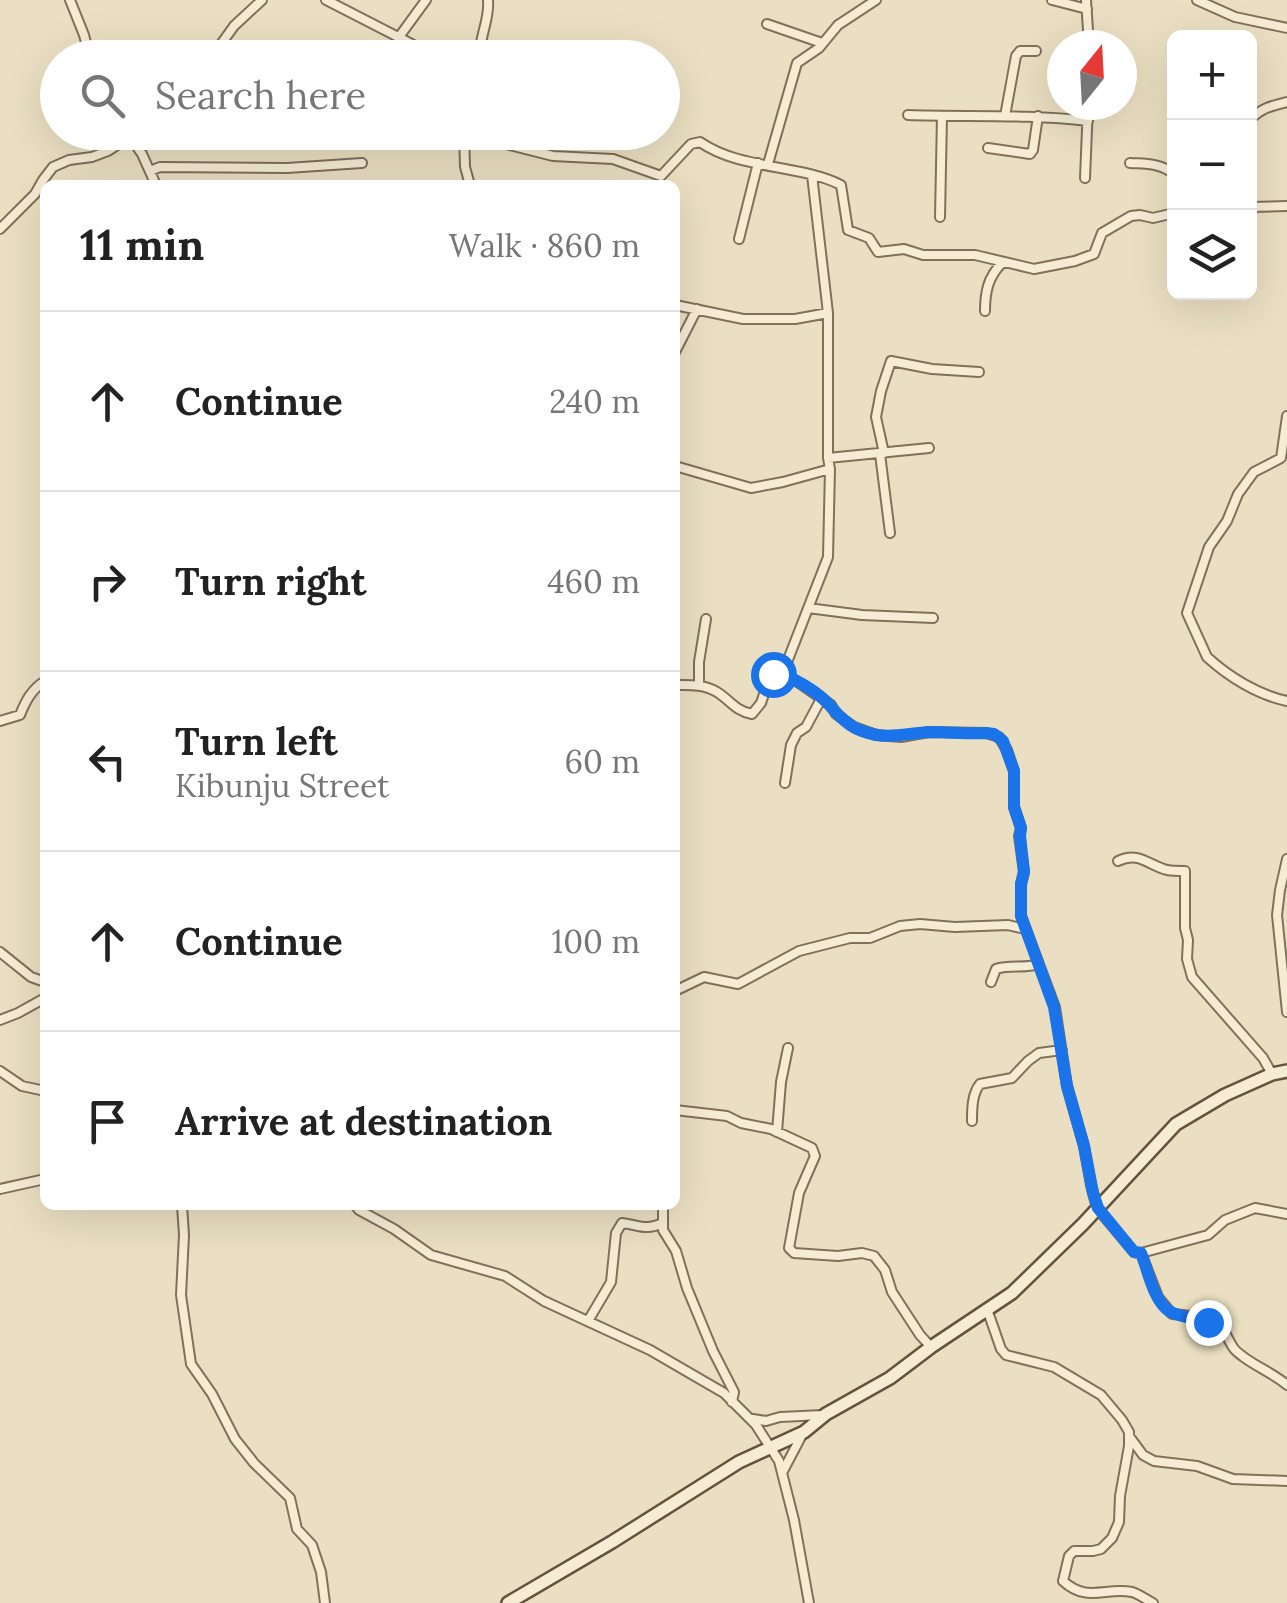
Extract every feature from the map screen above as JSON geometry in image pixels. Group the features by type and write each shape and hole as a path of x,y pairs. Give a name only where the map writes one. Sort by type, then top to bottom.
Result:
{"street":[{"path":"70,0 86,40"},
{"path":"224,40 262,0"},
{"path":"326,0 403,40"},
{"path":"399,38 426,0"},
{"path":"481,40 490,15 488,0"},
{"path":"739,239 797,62 838,25 876,0"},
{"path":"1052,0 1086,5 1088,30"},
{"path":"1197,0 1235,16 1287,28"},
{"path":"767,24 822,43"},
{"path":"1006,116 1016,56 1020,51 1036,51"},
{"path":"1257,113 1287,102"},
{"path":"908,115 1038,116 1088,121 1085,178"},
{"path":"940,217 942,116"},
{"path":"988,148 1030,154 1038,116"},
{"path":"659,180 691,144 700,142 729,156 842,185 848,230 869,238 878,252 904,249 923,255 975,256 1034,269 1094,254 1102,233 1131,216 1167,215"},
{"path":"42,180 53,167 68,160 109,150"},
{"path":"140,150 154,180"},
{"path":"464,150 469,180"},
{"path":"531,150 553,156 613,158 662,176"},
{"path":"150,171 362,163"},
{"path":"1130,163 1167,169"},
{"path":"782,674 828,557 828,313 812,175"},
{"path":"0,229 36,194 40,185"},
{"path":"1257,207 1287,206"},
{"path":"985,311 989,280 1002,263"},
{"path":"680,305 743,319 795,319 828,313"},
{"path":"680,343 698,310"},
{"path":"890,533 876,417 891,362 979,372"},
{"path":"1287,416 1284,458 1254,472 1238,494 1227,521 1209,547 1188,613 1207,657 1250,686 1287,701"},
{"path":"828,458 929,448"},
{"path":"680,467 751,488 830,469"},
{"path":"808,608 933,618"},
{"path":"699,685 706,620"},
{"path":"680,684 699,685 720,694 740,712 752,714 761,703 770,676 782,674 854,727 876,735 901,737 929,732 986,733 999,737 1014,771 1014,807 1021,828 1024,872 1020,904 1025,929 1054,1007 1067,1086 1098,1208 1134,1252 1141,1253 1208,1235 1226,1220 1256,1208 1287,1214"},
{"path":"0,721 20,715 24,702 40,684"},
{"path":"785,783 791,745 821,699"},
{"path":"1118,861 1128,856 1140,857 1168,870 1185,871 1184,918 1192,977 1264,1058 1272,1074"},
{"path":"1287,859 1277,915 1287,1012"},
{"path":"680,989 704,977 738,984 799,950 850,938 870,938 900,926 1008,925 1025,929"},
{"path":"0,952 40,980"},
{"path":"991,982 996,969 1038,964"},
{"path":"0,1020 40,1001"},
{"path":"777,1132 788,1048"},
{"path":"972,1121 980,1084 1003,1082 1039,1053 1062,1050"},
{"path":"0,1071 22,1086 40,1090"},
{"path":"508,1603 739,1462 804,1432 826,1414 890,1378 1012,1292 1176,1124 1225,1094 1287,1071"},
{"path":"680,1111 727,1116 812,1148 815,1156 799,1194 788,1248 812,1254 874,1256 885,1270 892,1292 931,1347"},
{"path":"0,1189 40,1180"},
{"path":"182,1210 181,1296 191,1364 235,1439 290,1498 298,1529 312,1545 326,1603"},
{"path":"359,1210 430,1254 505,1276 544,1301 664,1358 724,1393 756,1425 779,1461 809,1603"},
{"path":"663,1210 664,1230 676,1251 713,1351 734,1392 732,1402"},
{"path":"588,1321 611,1282 616,1233 622,1223 639,1228 663,1223"},
{"path":"1141,1253 1164,1307 1172,1314 1217,1325 1230,1346 1287,1385"},
{"path":"987,1310 1006,1355 1054,1367 1101,1395 1122,1420 1143,1456 1154,1462 1197,1466 1234,1479 1287,1481"},
{"path":"745,1414 756,1421 766,1421 826,1414"},
{"path":"782,1473 804,1432"},
{"path":"1128,1436 1119,1522 1112,1538 1094,1551 1074,1551 1063,1581 1088,1595 1132,1592 1154,1603"}],"route":[{"path":"773,674 795,680 854,727 876,735 986,733 1003,741 1014,771 1014,807 1021,828 1021,916 1054,1007 1067,1086 1098,1208 1134,1252 1141,1253 1164,1307 1172,1314 1208,1322"}]}
